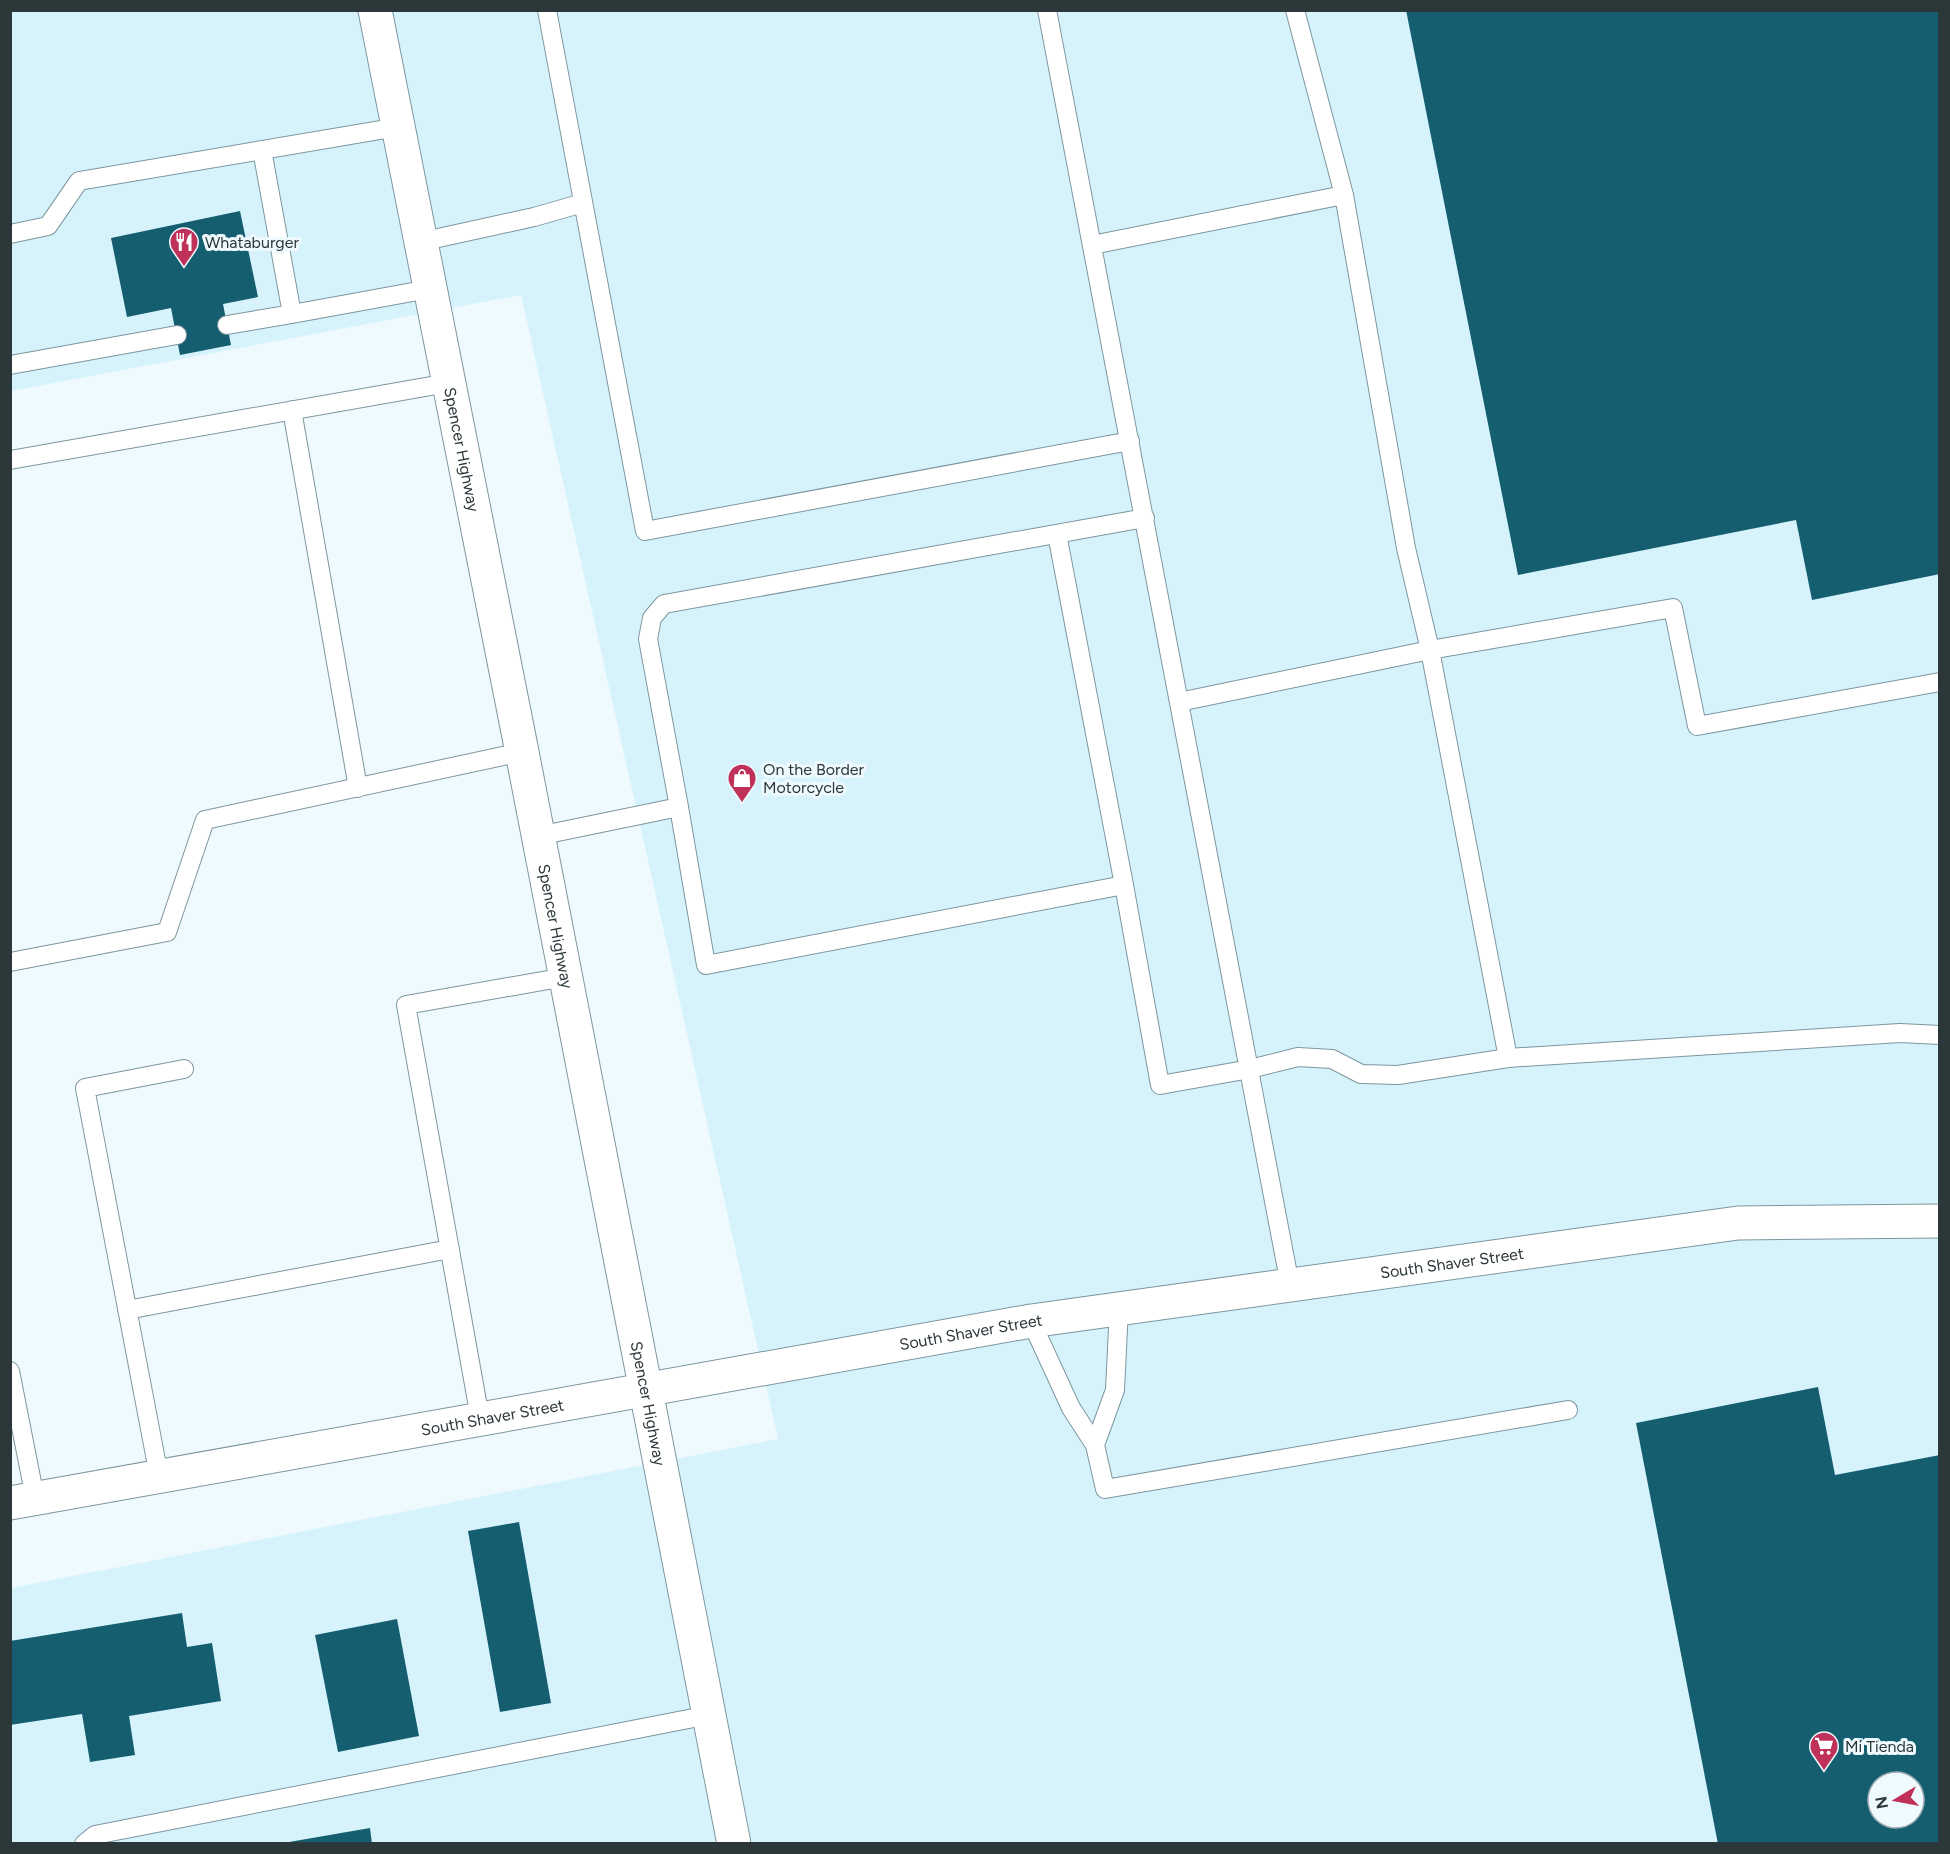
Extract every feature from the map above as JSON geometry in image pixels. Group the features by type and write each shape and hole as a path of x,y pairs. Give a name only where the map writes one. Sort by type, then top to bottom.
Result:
{"main road":[{"name":"Spencer Highway","path":"375,10 734,1844"},
{"name":"South Shaver Street","path":"23,1500 1031,1320 1738,1223 1940,1221"}],"lane":[{"path":"547,10 645,531 1130,441"},
{"path":"1047,10 1290,1285"},
{"path":"1295,10 1344,195 1406,548 1430,650 1508,1058"},
{"path":"10,234 48,226 79,181 398,127"},
{"path":"262,150 292,314"},
{"path":"1092,245 1344,195"},
{"path":"420,242 584,204"},
{"path":"227,325 429,289"},
{"path":"10,365 177,335"},
{"path":"10,460 448,383"},
{"path":"292,410 358,788"},
{"path":"1124,885 706,964 648,639 652,618 664,604 1144,518"},
{"path":"1057,534 1160,1085 1250,1069 1298,1057 1332,1059 1361,1074 1398,1075 1508,1058 1899,1033 1940,1035"},
{"path":"1179,702 1430,650 1673,608 1698,726 1940,682"},
{"path":"10,962 167,932 205,820 522,752"},
{"path":"538,836 679,807"},
{"path":"480,1418 406,1005 566,977"},
{"path":"159,1476 85,1088 184,1069"},
{"path":"127,1310 450,1249"},
{"path":"1095,1445 1115,1390 1119,1308"},
{"path":"1031,1320 1071,1408 1095,1445 1105,1489 1568,1410"},
{"path":"10,1371 23,1500"},
{"path":"84,1844 95,1835 143,1835 427,1771 708,1715"}],"shaded area":[{"path":"11,11 1939,11 1939,1843 11,1843 11,1588 778,1439 521,295 11,391"}],"building":[{"path":"1406,10 1940,10 1940,574 1812,600 1796,520 1518,575"},
{"name":"Whataburger","path":"240,211 258,297 223,304 231,345 180,355 171,308 127,317 111,238"},
{"path":"1818,1387 1835,1475 1940,1455 1940,1844 1718,1844 1636,1423"},
{"path":"519,1522 551,1703 500,1712 468,1531"},
{"path":"182,1613 187,1647 212,1643 221,1701 129,1716 135,1755 90,1762 82,1714 10,1725 10,1641"},
{"path":"397,1619 419,1736 338,1752 315,1635"},
{"path":"370,1828 372,1844 289,1844 289,1842"}],"place":[{"name":"Whataburger","path":"184,268"},
{"name":"On the Border Motorcycle","path":"742,804"},
{"name":"Mi Tienda","path":"1824,1772"}]}
